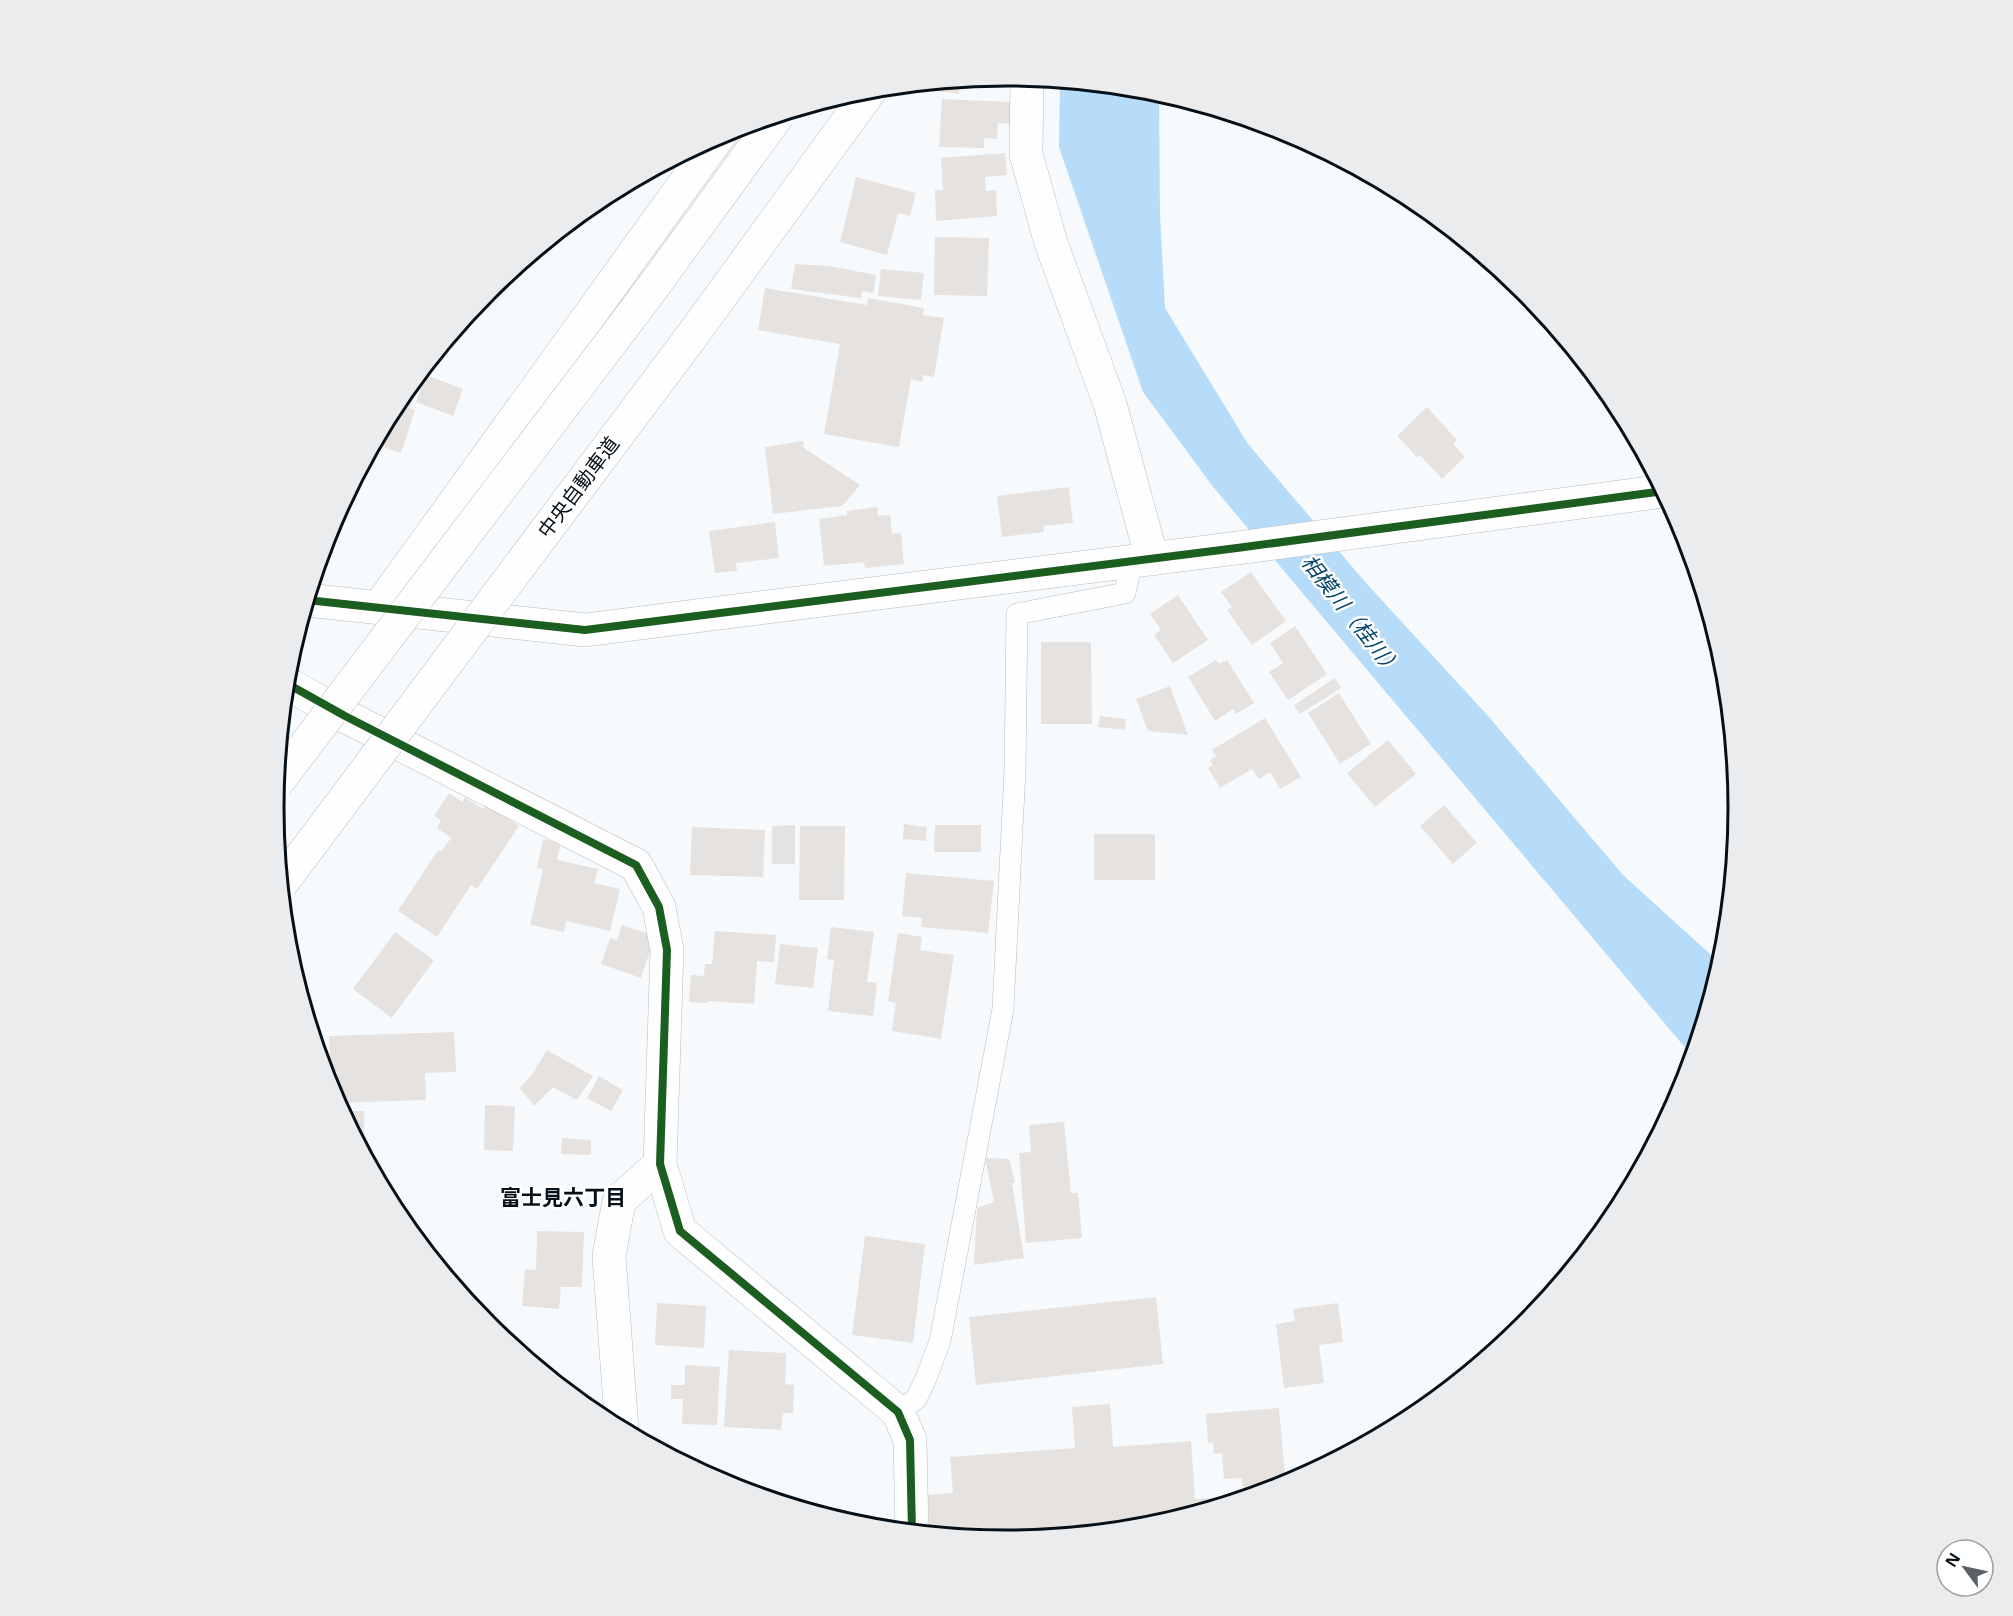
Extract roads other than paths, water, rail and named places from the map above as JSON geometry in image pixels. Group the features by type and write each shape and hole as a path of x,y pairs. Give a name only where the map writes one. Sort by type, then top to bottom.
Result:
{"main road":[{"path":"1027,86 1026,154 1051,243 1110,404 1142,560"},
{"name":"中央自動車道","path":"288,875 694,333 864,100"},
{"path":"286,771 640,304 770,125"},
{"path":"380,606 709,150"},
{"path":"315,601 585,630 1237,548 1656,492"},
{"path":"294,688 345,716 636,864 659,907 667,950 660,1164 680,1231 898,1412 909,1440 912,1524"},
{"path":"621,1419 609,1256 619,1201 660,1164"}],"lane":[{"path":"898,1412 916,1399 940,1341 1003,1009 1015,770 1017,614 1125,592 1142,560"}],"water":[{"name":"相模川（桂川）","path":"1060,88 1159,102 1160,214 1165,308 1248,444 1366,583 1489,717 1623,875 1713,957 1687,1050 1214,488 1143,392 1059,147"}],"district":[{"name":"富士見六丁目","path":"563,1197"}]}
